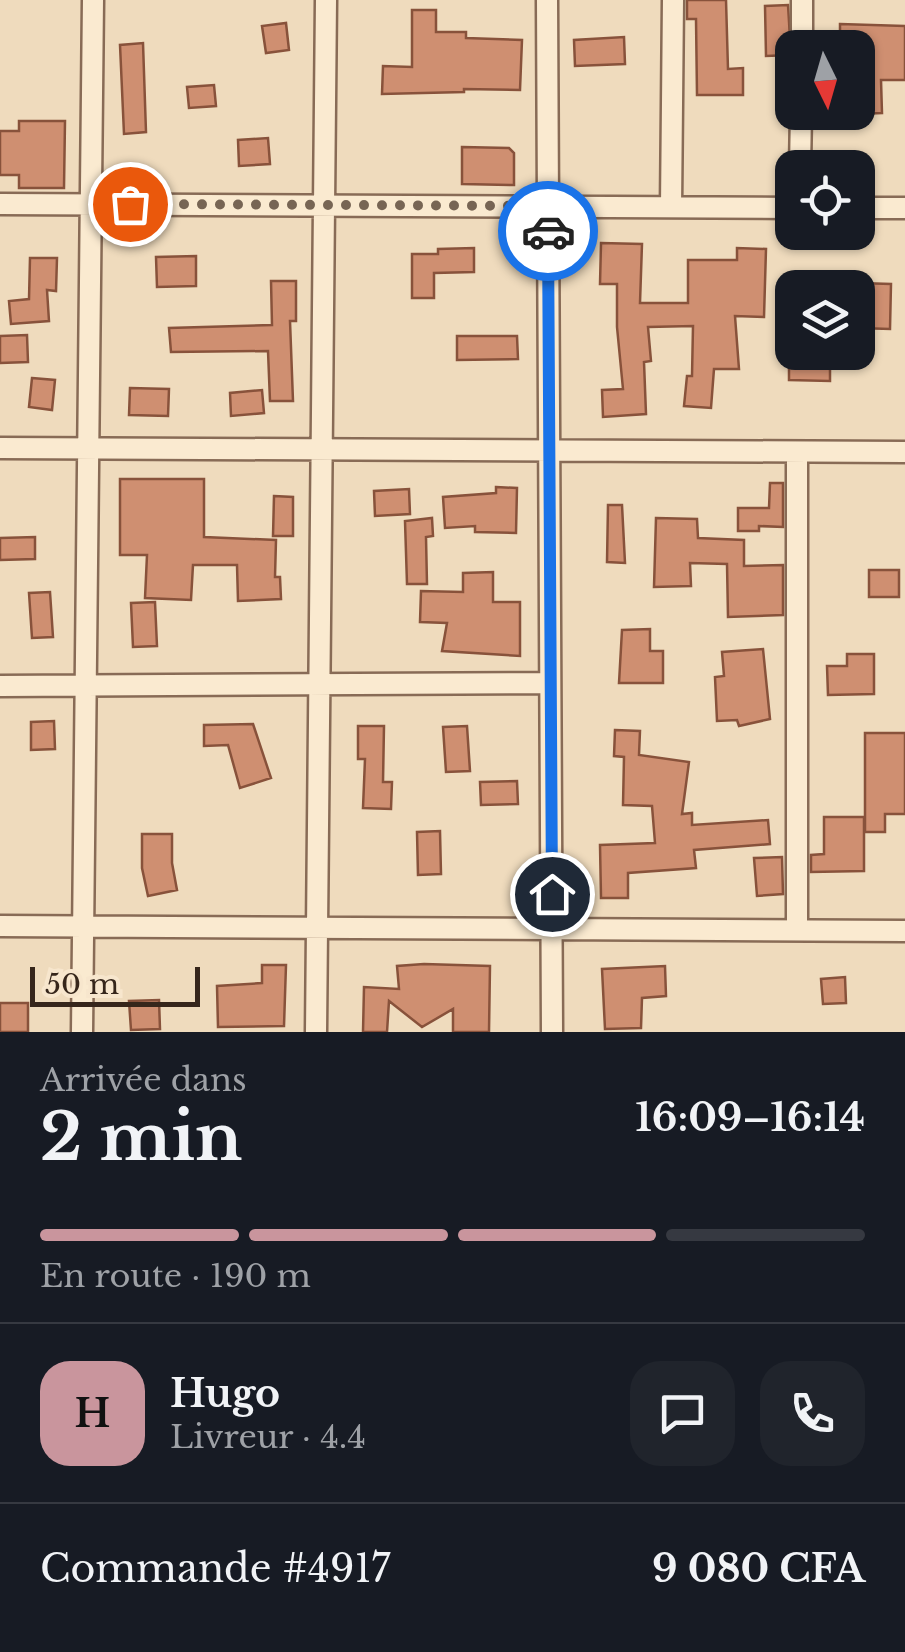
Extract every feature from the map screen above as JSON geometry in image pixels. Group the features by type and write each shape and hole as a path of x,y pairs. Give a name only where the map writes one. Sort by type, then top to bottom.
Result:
{"street":[{"path":"82,1032 93,0"},
{"path":"316,1032 326,0"},
{"path":"547,0 552,1032"},
{"path":"671,207 673,0"},
{"path":"802,0 802,30"},
{"path":"0,204 775,208"},
{"path":"875,208 905,208"},
{"path":"0,448 905,452"},
{"path":"797,452 797,930"},
{"path":"0,686 550,683"},
{"path":"0,926 905,931"}],"building":[{"path":"687,0 726,0 728,69 743,68 743,95 697,95 696,19 687,19"},
{"path":"788,5 790,30 775,30 775,56 766,56 765,6"},
{"path":"412,10 436,10 436,32 466,32 466,38 522,40 520,90 382,94 383,66 412,67"},
{"path":"286,23 289,50 266,53 262,26"},
{"path":"840,24 905,26 905,80 881,80 882,113 875,113 875,30 840,30"},
{"path":"624,37 625,64 575,66 574,40"},
{"path":"143,43 146,132 124,134 120,45"},
{"path":"214,85 216,106 189,108 187,87"},
{"path":"19,121 65,121 64,188 19,188 19,175 0,175 0,131 19,131"},
{"path":"268,138 270,164 239,166 238,140"},
{"path":"462,147 509,148 514,153 514,185 462,184"},
{"path":"601,243 642,244 640,303 688,303 688,260 737,260 737,248 766,249 764,317 735,316 739,369 714,369 711,408 684,406 687,376 692,376 693,326 648,327 651,361 644,362 646,414 603,417 602,390 623,389 617,284 600,284"},
{"path":"474,248 474,272 434,273 434,298 412,298 412,254"},
{"path":"196,256 196,286 157,287 156,257"},
{"path":"30,258 57,258 56,291 47,290 49,321 11,324 9,301 29,299"},
{"path":"271,281 296,281 296,321 290,321 293,401 270,401 268,351 171,352 169,328 272,325"},
{"path":"875,284 891,284 890,329 875,329"},
{"path":"27,335 28,362 0,363 0,336"},
{"path":"457,336 517,336 518,359 457,360"},
{"path":"789,370 830,370 830,381 789,380"},
{"path":"32,378 55,380 52,410 29,407"},
{"path":"130,388 169,389 168,416 129,415"},
{"path":"262,390 264,413 231,416 230,393"},
{"path":"120,479 204,479 204,537 276,540 275,577 280,577 281,599 238,601 237,565 193,565 191,600 145,598 147,555 120,555"},
{"path":"770,483 783,483 783,527 759,526 759,531 738,531 738,508 769,508"},
{"path":"496,487 517,488 516,533 475,532 475,526 445,528 443,497 496,493"},
{"path":"409,489 410,514 375,516 374,491"},
{"path":"274,496 293,497 293,536 273,536"},
{"path":"608,505 622,505 625,563 607,562"},
{"path":"432,518 433,536 426,537 427,584 407,584 405,521"},
{"path":"656,518 697,519 698,538 744,540 744,566 783,565 783,615 728,617 727,564 690,563 691,586 654,587"},
{"path":"35,537 35,559 0,560 0,538"},
{"path":"869,570 899,570 899,597 869,597"},
{"path":"493,572 493,602 520,602 520,656 442,651 447,623 420,622 421,591 463,592 463,573"},
{"path":"50,592 53,637 32,638 29,593"},
{"path":"155,602 157,646 133,647 131,603"},
{"path":"650,629 650,651 663,651 663,683 619,683 622,630"},
{"path":"763,649 770,719 739,726 737,720 717,721 715,677 724,676 722,652"},
{"path":"847,654 874,654 874,694 828,695 827,666 847,666"},
{"path":"54,721 55,749 31,750 31,722"},
{"path":"253,724 271,778 240,788 228,745 204,746 204,725"},
{"path":"358,726 384,726 383,782 392,782 391,809 363,808 365,759 358,759"},
{"path":"467,726 470,771 446,772 443,727"},
{"path":"615,730 640,731 639,755 689,762 682,814 692,813 692,825 768,820 770,844 694,850 696,868 628,873 628,898 601,898 600,845 655,843 652,806 623,805 624,757 614,756"},
{"path":"865,733 905,733 905,814 885,814 885,832 865,832"},
{"path":"517,781 518,804 481,805 480,782"},
{"path":"824,817 864,817 864,871 811,872 811,855 824,854"},
{"path":"440,831 441,874 418,875 417,832"},
{"path":"142,834 172,834 177,890 148,896 142,868"},
{"path":"782,857 783,894 757,896 754,858"},
{"path":"262,965 286,965 284,1026 218,1027 217,986 262,983"},
{"path":"397,966 490,966 489,1032 453,1032 453,1009 422,1027 389,1001 387,1032 363,1032 364,987 399,989"},
{"path":"665,966 666,996 642,998 641,1028 605,1029 602,969"},
{"path":"845,977 846,1003 823,1004 821,979"},
{"path":"159,1000 160,1029 131,1030 129,1001"},
{"path":"0,1003 28,1003 28,1032 0,1032"}],"way so far":[{"path":"130,204 548,206 548,231"}],"route":[{"path":"548,231 552,894"}]}
